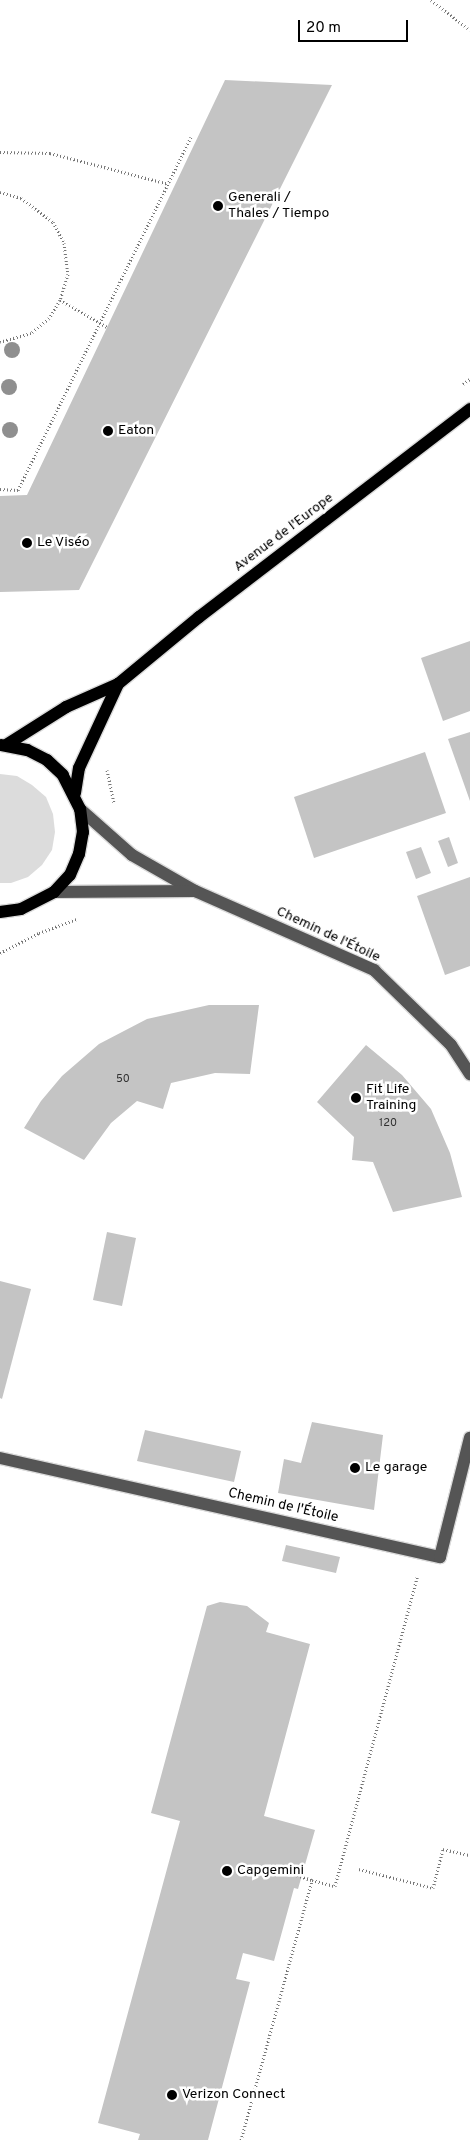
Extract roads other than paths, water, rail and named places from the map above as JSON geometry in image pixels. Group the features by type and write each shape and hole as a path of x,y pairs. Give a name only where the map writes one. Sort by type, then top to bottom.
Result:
{"main road":[{"name":"Avenue de l'Europe","path":"3,745 66,707 118,684 199,617 470,409"},
{"name":"Avenue de l'Europe","path":"75,793 79,768 118,684"},
{"name":"Avenue de l'Europe","path":"1,913 39,902 54,892 70,874 79,854 83,832 80,809 75,793 63,775 47,760 27,750 3,745"}],"street":[{"name":"Chemin de l'Étoile","path":"80,809 132,855 195,891 374,970 451,1045 470,1074"},
{"name":"Chemin de l'Étoile","path":"54,892 195,891"},
{"name":"Chemin de l'Étoile","path":"0,1458 440,1557 470,1438"}],"place":[{"name":"Generali / Thales / Tiempo","path":"218,206"},
{"name":"Eaton","path":"108,431"},
{"name":"Le Viséo","path":"27,543"},
{"name":"Fit Life Training","path":"356,1098"},
{"name":"Le garage","path":"355,1468"},
{"name":"Capgemini","path":"227,1871"},
{"name":"Verizon Connect","path":"172,2095"}]}
